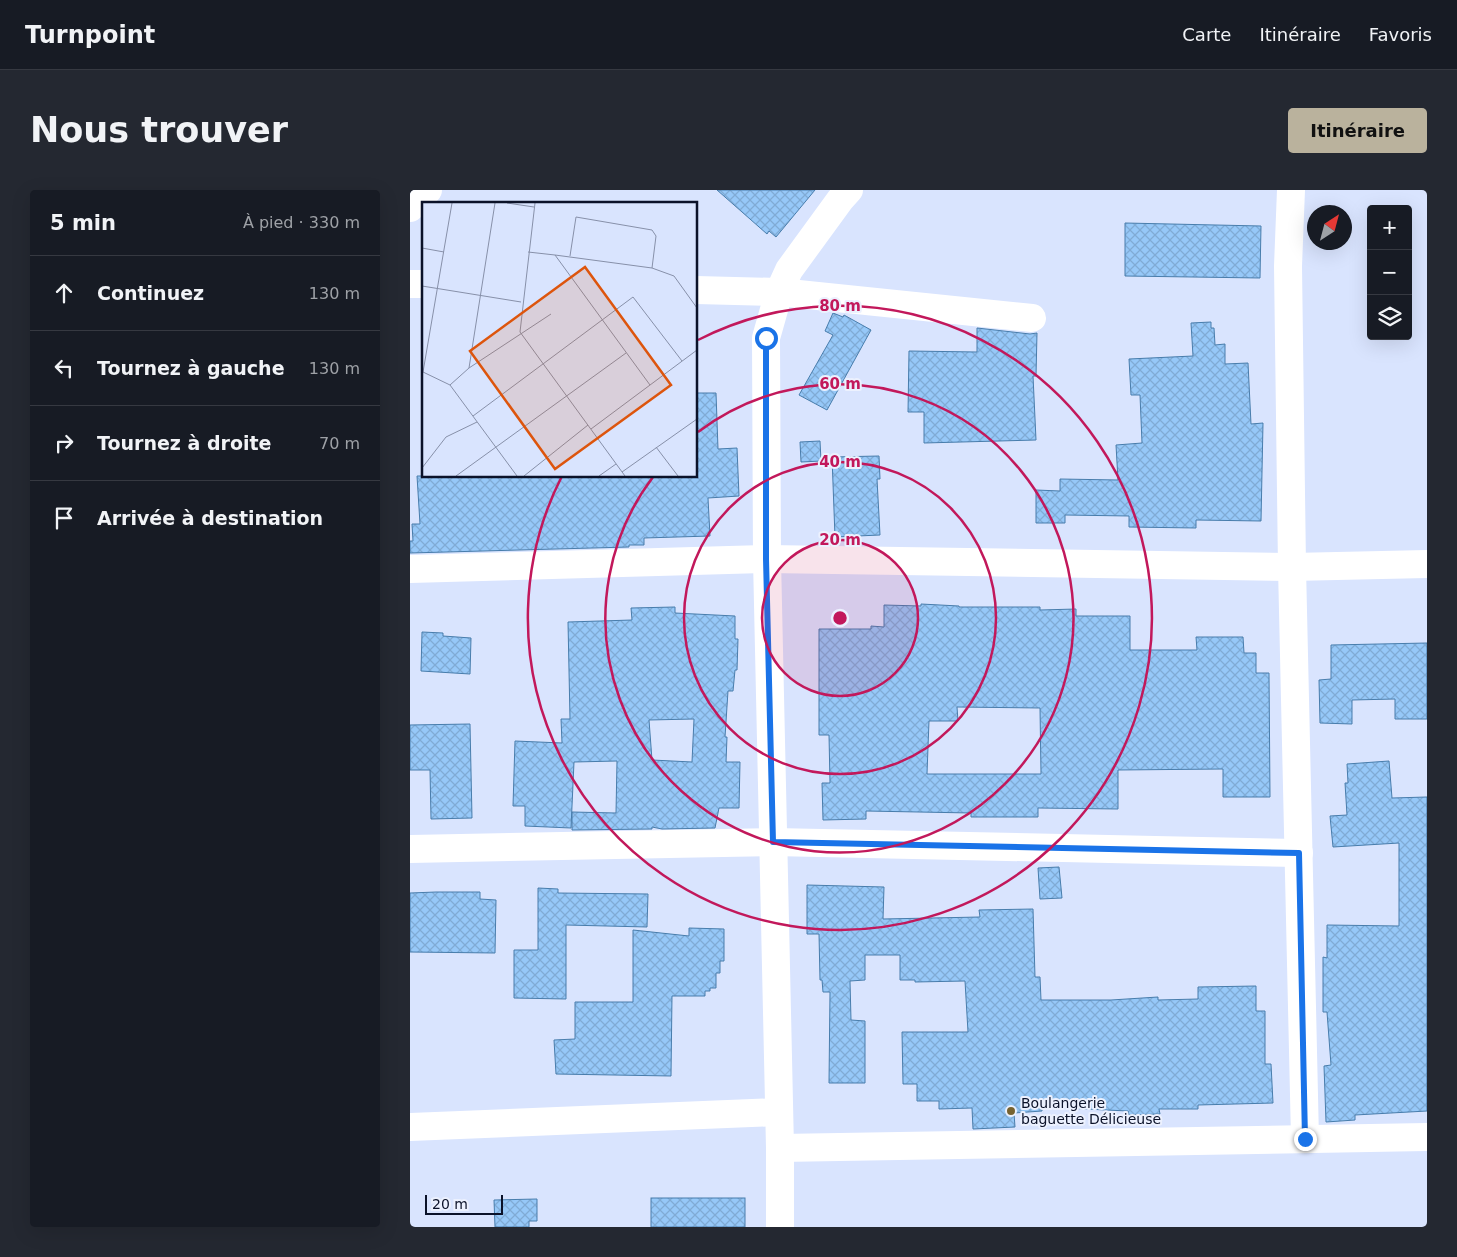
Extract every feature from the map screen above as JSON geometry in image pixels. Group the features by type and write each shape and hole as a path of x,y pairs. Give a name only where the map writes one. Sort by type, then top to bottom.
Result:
{"street":[{"path":"410,208 428,190"},
{"path":"780,1227 780,1148 766,559 766,338 779,292 789,270 849,190"},
{"path":"1291,190 1288,266 1292,567 1305,1139"},
{"path":"698,290 779,292 1032,318"},
{"path":"410,569 766,559 1292,567 1427,564"},
{"path":"410,849 773,842 1299,853"},
{"path":"410,1127 779,1112"},
{"path":"780,1148 1427,1137"}],"building":[{"path":"717,190 815,190 776,237 769,231 767,234"},
{"path":"1125,223 1261,226 1260,278 1125,276"},
{"path":"833,313 843,317 844,315 871,330 827,410 799,395 833,335 825,331"},
{"path":"1211,322 1211,328 1214,328 1215,345 1225,344 1225,364 1248,363 1251,424 1263,423 1261,521 1196,520 1196,528 1129,527 1129,516 1065,515 1065,523 1036,523 1036,490 1060,491 1060,479 1118,480 1116,445 1142,443 1140,395 1131,395 1129,359 1193,356 1191,323"},
{"path":"977,328 1030,334 1037,333 1036,376 1033,376 1036,440 924,443 924,412 908,412 909,351 977,352"},
{"path":"698,393 716,393 718,449 737,448 739,496 708,498 710,536 644,538 644,545 629,545 629,547 410,553 410,541 413,541 412,524 420,524 417,476 422,476 422,478 698,478"},
{"path":"820,441 821,461 801,462 800,442"},
{"path":"879,456 880,479 877,479 880,535 835,537 832,457"},
{"path":"921,604 959,607 1040,607 1040,610 1076,609 1076,616 1130,616 1130,650 1197,650 1196,637 1243,637 1244,653 1256,653 1256,673 1269,673 1270,797 1223,797 1223,769 1118,770 1118,809 1038,808 1038,817 971,817 971,813 866,811 866,819 823,820 822,783 830,783 829,735 819,735 819,629 871,629 871,626 884,627 884,605 921,606","holes":["957,707 1040,708 1041,774 927,774 929,721 958,721"]},
{"path":"675,607 675,613 735,616 735,639 738,639 737,670 735,670 733,691 728,691 725,737 727,737 726,762 740,762 739,808 719,808 715,828 662,829 652,827 652,829 572,830 572,812 616,813 617,761 574,762 571,828 525,826 525,806 513,806 515,741 562,743 561,719 570,719 568,622 632,620 631,608","holes":["694,719 692,762 652,760 649,720"]},
{"path":"422,632 443,633 443,636 471,638 470,674 421,671"},
{"path":"1427,643 1427,719 1395,719 1395,699 1352,700 1352,724 1320,723 1319,680 1331,679 1331,645"},
{"path":"470,724 472,818 431,819 430,770 410,770 410,725"},
{"path":"1389,761 1392,798 1427,797 1427,1111 1355,1115 1355,1120 1326,1122 1324,1066 1331,1065 1327,1012 1323,1012 1323,957 1327,958 1327,925 1399,926 1399,843 1333,847 1330,816 1347,815 1345,783 1348,783 1347,764"},
{"path":"1059,867 1062,898 1040,899 1038,868"},
{"path":"807,885 884,887 883,919 980,917 979,910 1033,909 1035,977 1040,977 1041,1000 1111,1000 1158,997 1158,1000 1198,999 1198,987 1256,986 1256,1011 1265,1011 1265,1064 1271,1064 1273,1103 1198,1105 1198,1109 1159,1109 1160,1114 1129,1115 1128,1111 1042,1107 1042,1111 1014,1113 1015,1127 973,1129 972,1108 939,1109 939,1101 917,1101 917,1084 903,1084 902,1032 968,1032 965,981 915,982 915,980 900,980 900,955 865,955 865,980 850,981 851,1020 865,1021 865,1083 829,1083 830,992 823,992 822,980 820,980 819,934 807,934"},
{"path":"538,888 558,889 558,893 648,894 647,927 566,925 566,999 514,998 514,950 538,950"},
{"path":"480,892 480,899 496,900 495,953 410,952 410,893"},
{"path":"689,928 724,929 724,961 720,961 720,973 716,973 716,988 710,988 710,991 705,991 705,996 672,996 671,1076 556,1074 554,1040 575,1039 575,1002 633,1002 633,930 689,936"},
{"path":"651,1198 745,1198 745,1227 651,1227"},
{"path":"537,1199 537,1221 529,1221 529,1227 495,1227 494,1200"}],"place":[{"name":"Boulangerie baguette Délicieuse","path":"1011,1111"}],"route":[{"path":"766,338 766,559 773,842 1299,853 1305,1139"}]}
